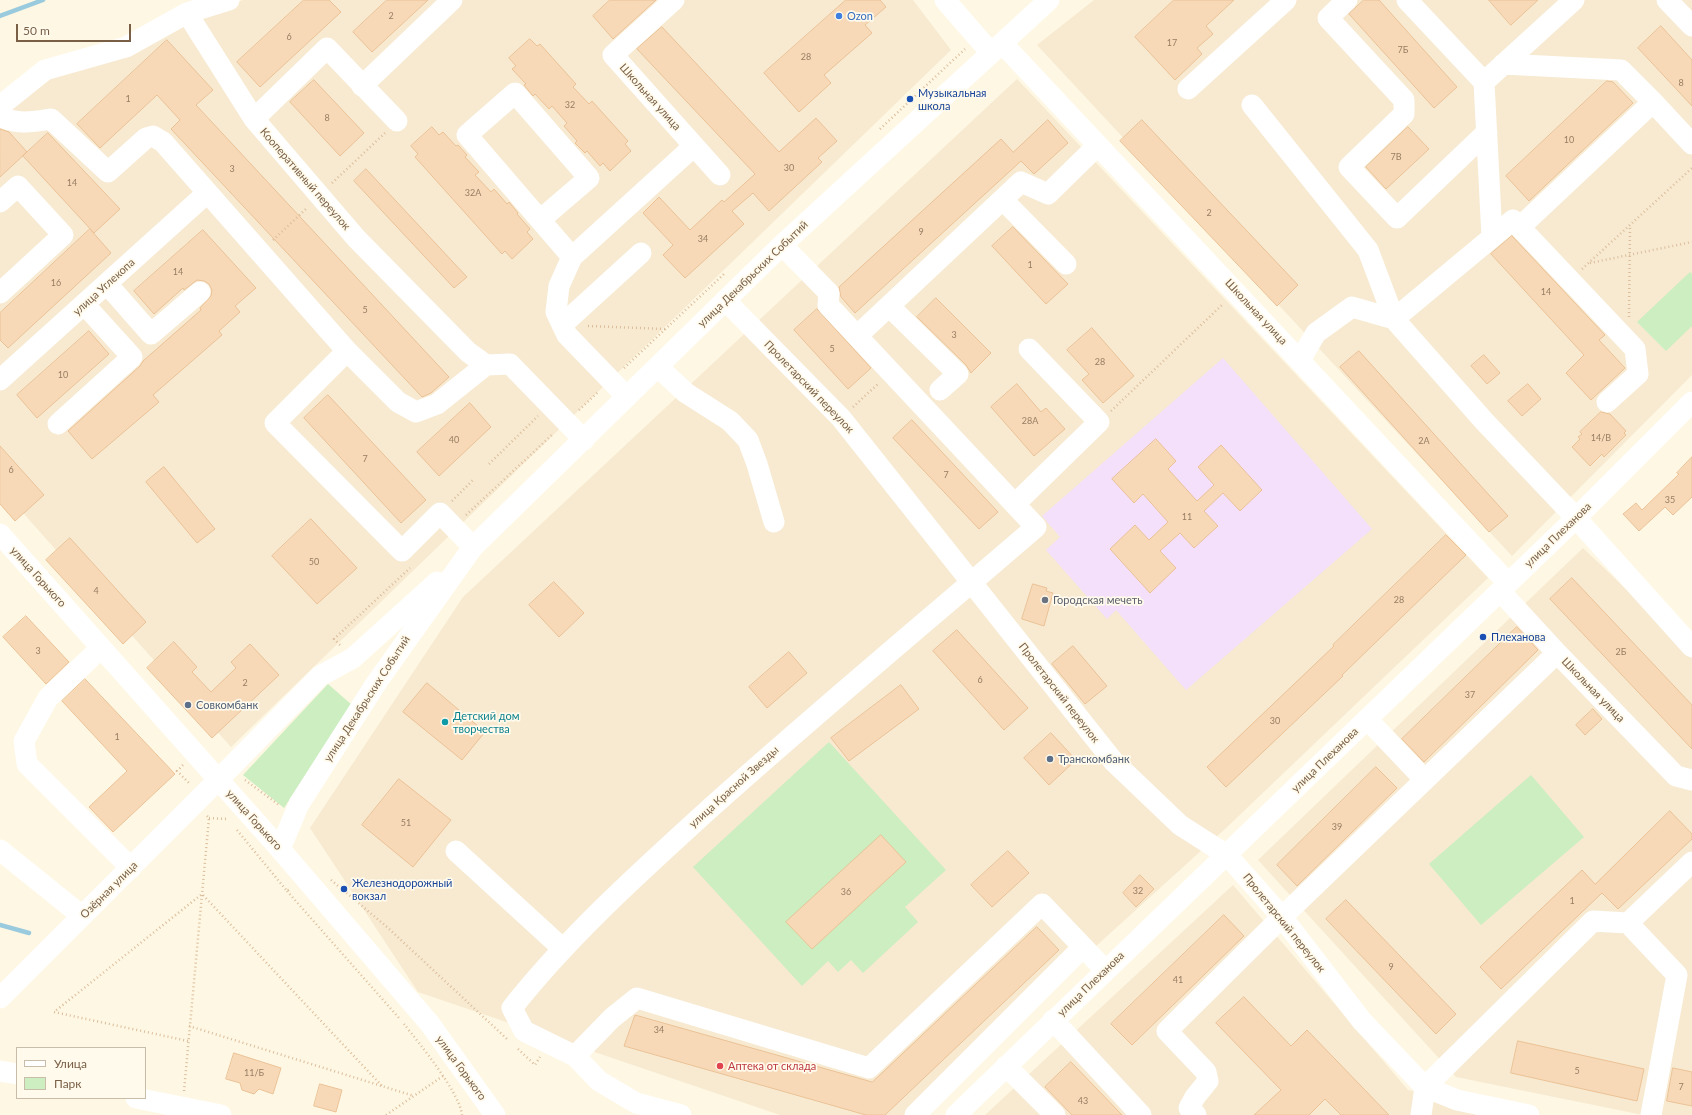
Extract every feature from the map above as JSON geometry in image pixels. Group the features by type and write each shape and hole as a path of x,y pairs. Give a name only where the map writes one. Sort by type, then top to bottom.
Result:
{"street":[{"path":"0,106 45,70 126,47 187,13 229,0"},
{"path":"397,121 362,86 452,0"},
{"name":"Школьная улица","path":"674,0 613,55 720,175"},
{"name":"Школьная улица","path":"945,0 1098,145 1300,360 1504,587 1557,653 1676,776 1692,780"},
{"name":"улица Декабрьских Событий","path":"218,780 320,676 353,658 469,552 782,245 1049,0"},
{"path":"1188,89 1286,0"},
{"path":"1347,0 1328,18 1404,100 1404,114 1349,167 1397,218 1487,132"},
{"path":"1407,0 1484,82 1492,237"},
{"path":"1484,82 1574,0"},
{"path":"1668,0 1692,26"},
{"path":"187,13 254,119"},
{"name":"Кооперативный переулок","path":"362,86 327,48 254,119 356,238 468,352 486,365"},
{"path":"1503,64 1621,70 1692,144"},
{"path":"540,220 589,178 515,93 467,135 540,220 572,257"},
{"path":"1520,228 1653,102"},
{"path":"1252,105 1368,250 1394,319 1484,422 1576,518 1692,647"},
{"path":"0,116 8,121 25,123 51,119 108,172 146,138 153,136 162,142 347,351 398,402 416,412 437,404 486,365 510,364 584,440"},
{"path":"857,336 1021,182 1048,194 1098,145"},
{"path":"627,397 567,336 556,312 559,286 572,257 694,146"},
{"path":"0,202 18,186 63,235 0,292"},
{"name":"улица Углекопа","path":"4,369 84,304 207,193"},
{"path":"1003,200 1066,264"},
{"path":"1394,319 1513,220 1635,349 1638,374 1607,402"},
{"path":"782,245 830,293 828,305 890,373 1015,504 1099,422 1029,349"},
{"path":"562,325 641,253"},
{"path":"107,284 152,334 200,292"},
{"name":"Пролетарский переулок","path":"725,300 841,418 1114,762 1180,825 1227,855 1282,917 1362,1020 1425,1087"},
{"path":"58,424 132,357 84,304"},
{"path":"889,306 958,374 940,390"},
{"path":"1300,360 1316,333 1352,307 1394,319"},
{"path":"347,351 275,423 402,551 440,513 469,552"},
{"path":"658,367 686,393 730,421 748,440 757,464 774,522"},
{"name":"улица Плеханова","path":"956,1115 1576,518 1692,402"},
{"name":"улица Красной Звезды","path":"550,1044 524,1031 512,1008 540,972 627,883 762,762 1036,527 1015,504"},
{"name":"улица Горького","path":"0,534 303,875 430,1024 495,1115"},
{"name":"улица Декабрьских Событий","path":"280,849 303,798 377,682 469,552"},
{"path":"101,648 48,698 24,741 27,764 131,868"},
{"path":"1196,1115 1189,1108 1195,1096 1208,1081 1206,1072 1167,1031 1282,917 1557,653"},
{"path":"1367,719 1425,780"},
{"name":"Озёрная улица","path":"0,998 131,868 202,811 218,780"},
{"path":"0,850 82,916"},
{"path":"456,851 563,949"},
{"path":"1628,923 1692,862"},
{"path":"575,1056 612,1018 637,998 869,1068 1042,904 1105,970"},
{"path":"1420,1115 1425,1087 1593,921 1628,923 1677,975 1651,1115"},
{"path":"915,1115 1083,947"},
{"path":"1053,1020 1141,1115"},
{"path":"550,1044 575,1056 599,1081 636,1103 681,1115"},
{"path":"1006,1066 1055,1115"},
{"path":"0,1071 16,1074"},
{"path":"1425,1087 1457,1100 1529,1115"},
{"path":"142,1099 221,1115"}],"path":[{"path":"1570,280 1692,168"},
{"path":"1628,342 1630,225"},
{"path":"1589,263 1692,242"},
{"path":"1099,422 1236,291"},
{"path":"562,325 665,329"},
{"path":"841,418 890,373"},
{"path":"489,464 549,404"},
{"path":"440,513 473,480"},
{"path":"182,1106 202,894 202,811 226,817 232,824"},
{"path":"237,830 287,891 404,1024 443,1076 461,1107 462,1115"},
{"path":"287,891 303,875"},
{"path":"326,875 387,927 535,1065 550,1044"},
{"path":"188,1041 54,1012 202,894"},
{"path":"202,894 382,1086"},
{"path":"190,1026 414,1096"},
{"path":"386,1115 443,1076"}],"shaded area":[{"path":"243,0 913,0 951,50 231,747 0,487 0,101 49,63"},
{"path":"1094,0 1692,0 1692,375 1512,556 1037,45"},
{"path":"1017,79 1488,578 1225,829 910,1115 780,1115 418,992 310,828 463,597"},
{"path":"1223,358 1372,529 1186,690 1116,610 1107,619 1046,550 1060,537 1042,516"},
{"path":"1583,548 1692,652 1692,1115 1643,1115 1456,1077 1258,860"},
{"path":"1233,885 1408,1090 1524,1115 985,1115"}],"green space":[{"path":"1690,272 1692,274 1692,326 1666,351 1637,322"},
{"path":"328,684 352,705 284,808 243,775"},
{"path":"829,742 946,870 905,907 918,922 863,973 851,960 838,972 828,961 802,986 693,867"},
{"path":"1531,775 1584,837 1481,925 1429,864"}],"building":[{"path":"304,0 329,0 341,12 260,87 237,62"},
{"path":"387,0 428,0 372,52 353,32"},
{"path":"610,0 656,0 613,39 593,16"},
{"path":"846,0 880,0 886,7 865,25 872,33 824,75 831,83 799,112 764,73"},
{"path":"1174,0 1234,0 1206,26 1213,34 1197,48 1202,54 1175,80 1135,37"},
{"path":"1364,0 1379,0 1457,87 1434,108 1349,14"},
{"path":"1489,0 1538,0 1511,25"},
{"path":"1661,26 1692,60 1692,106 1638,48"},
{"path":"662,27 779,152 816,118 837,141 818,158 822,162 769,211 753,193 732,211 744,224 685,278 663,255 673,245 643,213 659,197 690,230 722,200 724,202 755,174 637,49"},
{"path":"530,39 537,46 540,44 576,84 573,87 589,104 592,101 628,141 625,144 631,151 610,171 603,163 600,166 587,151 585,153 575,143 577,141 564,126 567,123 552,106 549,109 535,94 533,96 524,85 526,84 512,69 516,66 509,58"},
{"path":"167,40 213,90 196,105 449,377 431,393 422,397 171,129 180,120 157,95 100,148 77,124"},
{"path":"314,80 364,133 340,156 290,102"},
{"path":"1607,81 1613,82 1633,103 1529,201 1506,176"},
{"path":"1048,120 1068,143 1034,174 1021,161 855,313 841,297 839,287 1001,139 1013,152"},
{"path":"1142,120 1298,285 1277,306 1120,141"},
{"path":"432,127 439,135 443,132 456,146 458,145 467,155 465,157 479,172 475,175 491,192 494,189 507,204 509,202 530,229 527,232 533,239 512,259 505,251 502,254 415,157 418,154 411,146"},
{"path":"1408,127 1429,149 1386,189 1366,167"},
{"path":"0,129 9,132 27,152 0,177"},
{"path":"48,133 120,209 94,233 23,156"},
{"path":"366,169 467,277 454,288 354,181"},
{"path":"1013,227 1068,284 1046,304 992,246"},
{"path":"90,229 111,253 8,348 0,340 0,313"},
{"path":"203,230 256,288 235,306 240,312 219,331 222,335 153,395 159,402 92,459 68,431 140,366 143,361 201,310 200,308 211,296 212,290 209,284 204,281 197,280 184,290 183,288 154,314 134,291"},
{"path":"1512,236 1605,335 1599,340 1625,368 1591,400 1566,373 1584,355 1491,254"},
{"path":"936,298 991,353 971,373 966,365 917,317"},
{"path":"817,309 871,368 848,389 794,330"},
{"path":"1092,328 1134,376 1103,403 1082,380 1089,374 1067,350"},
{"path":"89,331 109,354 37,418 17,395"},
{"path":"1359,351 1508,516 1489,532 1340,367"},
{"path":"1484,355 1500,373 1487,384 1471,366"},
{"path":"1017,384 1041,412 1046,408 1065,429 1034,456 991,407"},
{"path":"1528,384 1541,399 1522,416 1508,401"},
{"path":"328,395 426,500 401,523 304,418"},
{"path":"470,403 491,427 439,476 417,452"},
{"path":"1601,412 1610,414 1626,431 1624,433 1626,435 1604,457 1602,454 1590,466 1572,447 1580,439 1578,437 1582,434 1580,432"},
{"path":"912,420 998,512 979,529 893,438"},
{"path":"1156,439 1176,461 1168,469 1197,501 1214,485 1198,467 1221,445 1262,490 1240,511 1223,493 1204,511 1218,526 1194,548 1180,533 1160,551 1176,568 1150,593 1110,549 1135,525 1149,540 1168,522 1143,494 1134,503 1112,479"},
{"path":"0,446 44,495 15,521 0,504"},
{"path":"1692,457 1692,497 1673,515 1665,507 1639,531 1623,514 1636,503 1642,510 1679,474 1677,473"},
{"path":"164,467 215,529 197,543 146,482"},
{"path":"311,519 357,568 317,604 272,556"},
{"path":"1446,535 1466,555 1342,675 1343,676 1226,787 1207,767 1334,646 1333,645"},
{"path":"70,538 146,622 123,644 46,560"},
{"path":"1572,578 1692,705 1692,749 1550,599"},
{"path":"554,582 584,613 559,637 529,605"},
{"path":"1033,584 1047,588 1046,591 1053,593 1044,626 1022,619"},
{"path":"26,616 69,662 46,684 3,637"},
{"path":"1517,627 1538,650 1424,762 1402,739"},
{"path":"957,630 1028,708 1004,730 933,651"},
{"path":"174,642 197,667 192,672 211,692 236,668 231,662 250,644 279,675 212,738 147,668"},
{"path":"1073,646 1107,686 1085,704 1052,664"},
{"path":"789,652 807,673 767,708 749,687"},
{"path":"85,679 175,774 113,832 89,807 127,771 62,701"},
{"name":"Детский дом творчества","path":"427,683 485,732 462,760 403,712"},
{"path":"901,685 919,709 849,761 831,738"},
{"path":"1593,709 1602,719 1585,735 1576,725"},
{"name":"Транскомбанк","path":"1051,733 1076,760 1049,785 1024,758"},
{"path":"1376,767 1397,788 1297,886 1277,865"},
{"path":"399,779 451,820 413,867 362,825"},
{"path":"1670,811 1692,834 1692,839 1618,909 1602,893 1501,989 1480,967 1582,870 1595,884"},
{"path":"881,835 906,862 812,949 786,922"},
{"path":"1008,851 1029,873 992,907 971,885"},
{"path":"1140,875 1154,889 1136,907 1123,893"},
{"path":"1346,900 1456,1014 1436,1034 1326,919"},
{"path":"1224,915 1244,936 1132,1045 1111,1024"},
{"path":"1037,927 1059,950 885,1115 866,1115 624,1046 635,1015 872,1082"},
{"path":"1244,997 1291,1046 1307,1030 1389,1115 1341,1115 1325,1099 1309,1115 1254,1115 1281,1090 1216,1023"},
{"path":"1518,1041 1644,1069 1637,1101 1511,1073"},
{"path":"234,1053 281,1068 273,1094 259,1089 254,1094 242,1090 240,1083 226,1079"},
{"path":"1071,1062 1122,1115 1072,1115 1045,1087"},
{"path":"1673,1068 1692,1072 1692,1106 1667,1101"},
{"path":"320,1084 342,1090 336,1112 314,1106"}],"waterway":[{"path":"0,16 43,0"},
{"path":"0,925 29,933"}],"place":[{"name":"Ozon","path":"839,16"},
{"name":"Музыкальная школа","path":"910,99"},
{"name":"Городская мечеть","path":"1045,600"},
{"name":"Плеханова","path":"1483,637"},
{"name":"Совкомбанк","path":"188,705"},
{"name":"Детский дом творчества","path":"445,722"},
{"name":"Транскомбанк","path":"1050,759"},
{"name":"Железнодорожный вокзал","path":"344,889"},
{"name":"Аптека от склада","path":"720,1066"}]}
